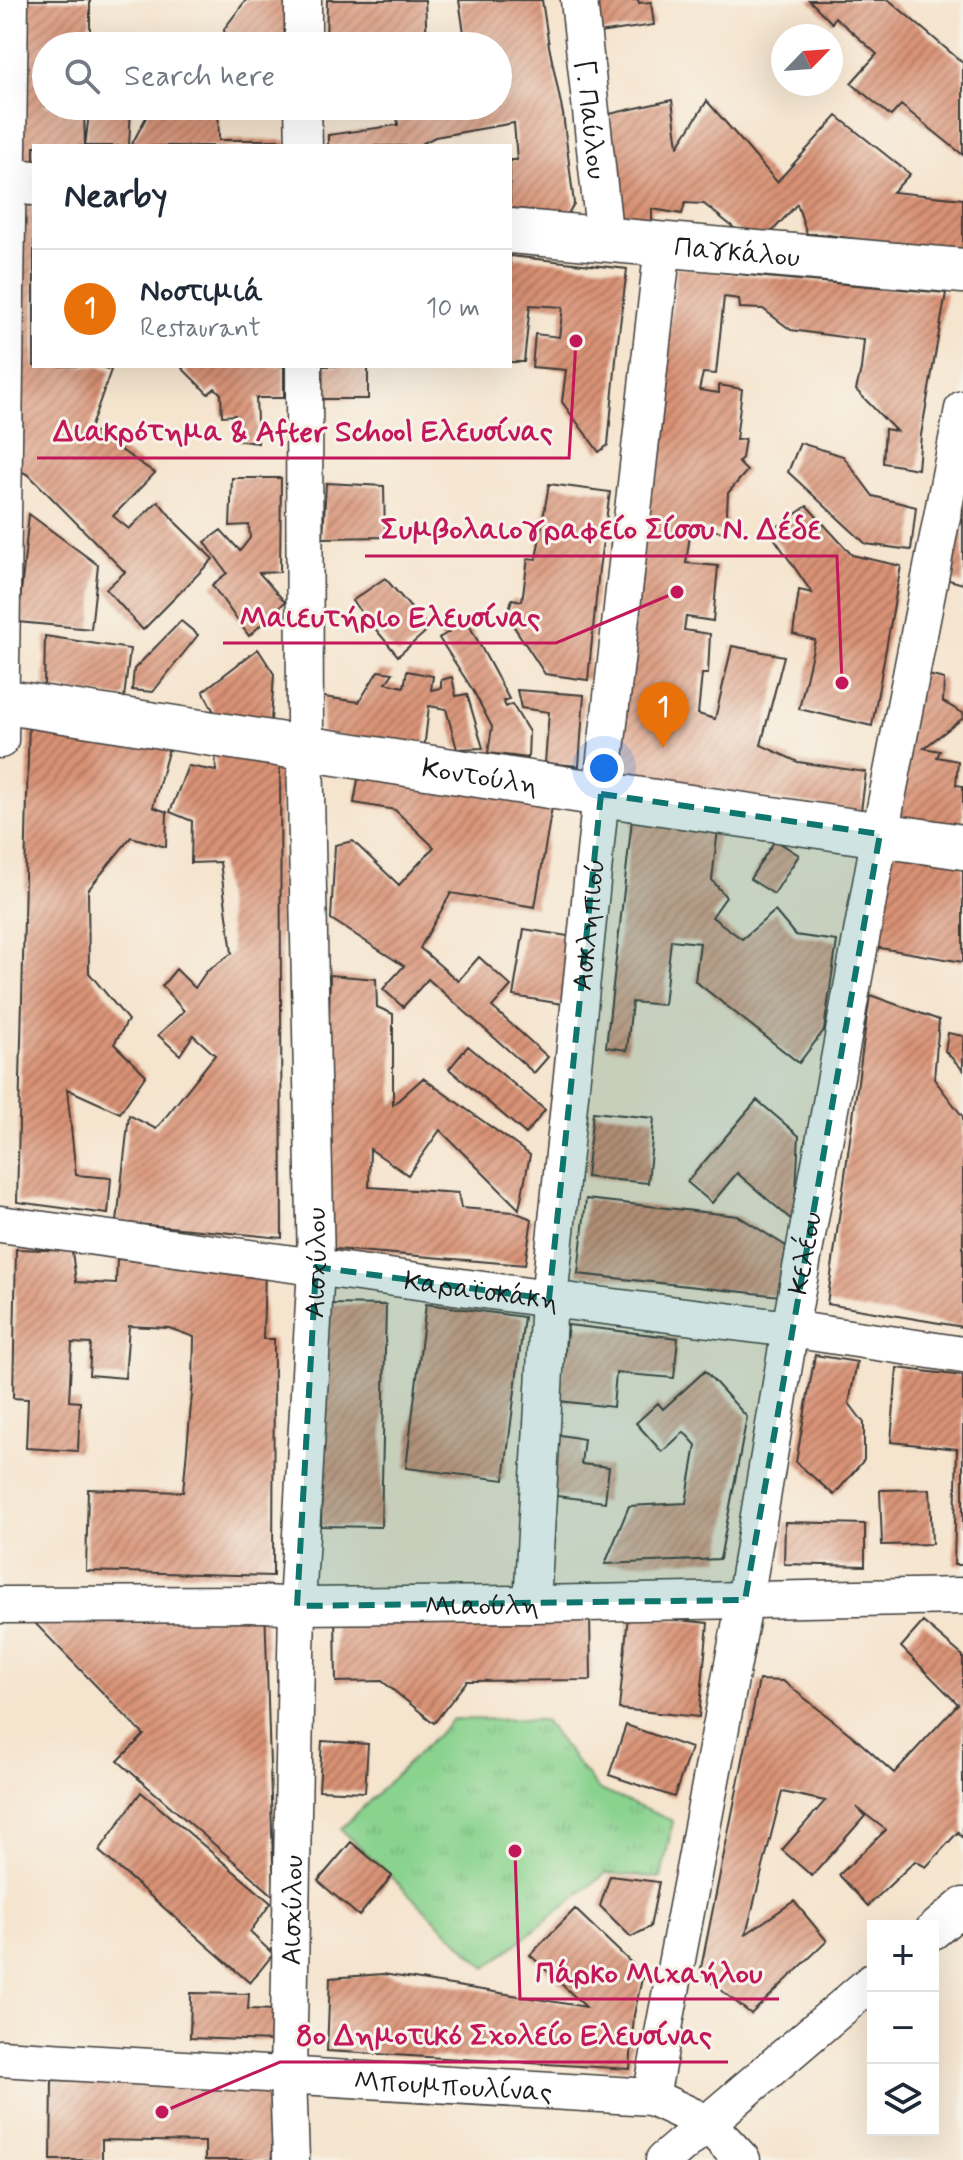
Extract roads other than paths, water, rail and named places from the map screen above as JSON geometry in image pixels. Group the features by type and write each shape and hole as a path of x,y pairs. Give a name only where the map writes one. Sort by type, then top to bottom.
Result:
{"main road":[{"name":"Παγκάλου","path":"512,231 963,271"},
{"name":"Κοντούλη","path":"0,701 963,847"}],"street":[{"path":"0,740 14,181 10,0"},
{"path":"303,0 303,32"},
{"name":"Γ. Παύλου","path":"579,0 605,241"},
{"path":"303,120 304,144"},
{"name":"Ασκληπιού","path":"532,1604 549,1299 601,794 663,245"},
{"name":"Αισχύλου","path":"291,2160 288,2076 297,1606 316,1267 305,748 304,368"},
{"name":"Κελέου","path":"651,2097 745,1600 790,1329 880,834 963,409"},
{"name":"Καραϊσκάκη","path":"0,1224 790,1329 963,1355"},
{"name":"Μιαούλη","path":"0,1605 532,1604 963,1596"},
{"path":"664,2160 867,1986"},
{"name":"Μπουμπουλίνας","path":"0,2058 651,2097 707,2123 742,2160"}],"place":[{"name":"Διακρότημα & After School Ελευσίνας","path":"576,341"},
{"name":"Μαιευτήριο Ελευσίνας","path":"677,592"},
{"name":"Συμβολαιογραφείο Σίσσυ Ν. Δέδε","path":"842,683"},
{"name":"Νοστιμιά","path":"663,748"},
{"name":"Πάρκο Μιχαήλου","path":"515,1851"},
{"name":"8ο Δημοτικό Σχολείο Ελευσίνας","path":"162,2112"}]}
